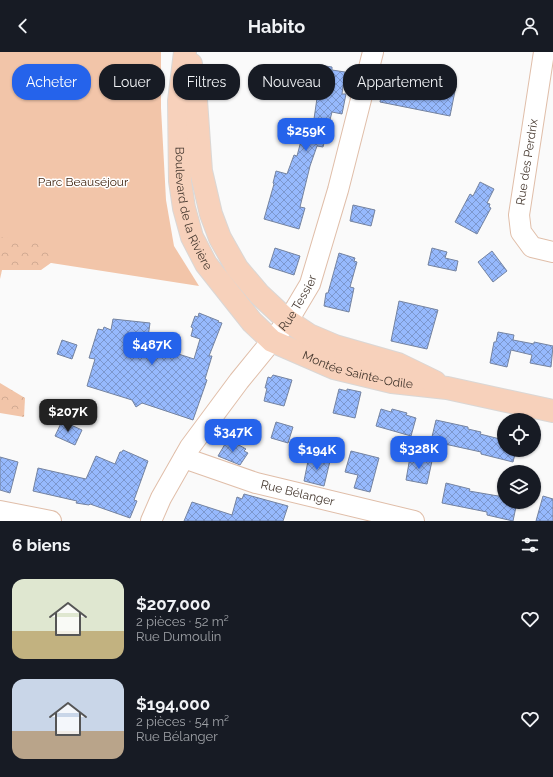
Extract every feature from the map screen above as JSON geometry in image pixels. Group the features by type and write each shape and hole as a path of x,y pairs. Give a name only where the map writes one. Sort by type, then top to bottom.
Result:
{"main road":[{"name":"Boulevard de la Rivière","path":"185,52 179,101 180,181 184,208 192,237 206,264 222,285 252,322 272,341"},
{"name":"Boulevard de la Rivière","path":"190,52 196,100 201,171 211,214 220,238 238,268 258,294 288,320"},
{"name":"Montée Sainte-Odile","path":"288,320 309,335 335,346 398,364 447,388"},
{"name":"Montée Sainte-Odile","path":"272,341 334,368 392,382 447,388 553,411"}],"street":[{"name":"Rue Tessier","path":"151,521 161,498 190,447 288,320 310,284 338,190 373,52"},
{"name":"Rue des Perdrix","path":"544,52 519,215 521,232 532,247 553,252"},
{"name":"Rue Bélanger","path":"184,458 256,483 414,521"},
{"path":"0,511 51,521"}],"green space":[{"name":"Parc Beauséjour","path":"0,52 161,52 161,64 99,64 99,100 161,100 166,200 174,246 199,286 0,255"},
{"path":"0,237 48,243 55,260 41,270 2,270 0,279"},
{"path":"0,383 25,398 24,417 0,413"}],"building":[{"path":"335,70 343,72 342,94 343,100 345,100 342,114 332,112 323,147 317,146 310,166 300,207 305,208 299,229 264,219 274,184 276,171 287,174 294,155 297,156 302,137 306,139 310,125 313,126 317,100 335,100"},
{"path":"380,100 453,100 450,116 380,102"},
{"path":"480,182 494,189 487,203 490,204 489,207 491,208 477,234 455,222 470,194 473,196"},
{"path":"353,205 375,210 371,226 350,221"},
{"path":"275,248 300,256 294,275 269,267"},
{"path":"432,248 447,252 445,258 458,261 456,271 428,265"},
{"path":"492,251 507,271 493,282 478,262"},
{"path":"339,253 355,258 354,261 357,262 350,287 354,288 349,312 324,306 326,293 328,293"},
{"path":"399,301 438,310 427,349 391,341"},
{"path":"199,313 222,323 209,356 212,356 205,379 207,380 193,420 142,403 136,407 132,400 87,386 95,359 89,358 98,329 103,330 104,327 111,330 113,319 150,323 147,344 194,359 200,339 191,336 193,328 191,327 195,316 198,317"},
{"path":"498,332 514,335 513,340 553,346 551,367 530,363 532,355 511,350 507,367 490,363 494,342 496,342"},
{"path":"62,340 77,345 72,359 57,354"},
{"path":"273,375 292,380 284,406 264,401 268,377 271,378"},
{"path":"339,389 361,392 355,418 333,413"},
{"path":"381,409 391,412 392,409 407,413 406,415 416,418 411,436 376,426"},
{"path":"436,420 468,427 468,429 481,432 480,434 497,438 497,457 514,457 513,462 481,454 481,452 431,441"},
{"path":"62,421 82,430 75,445 55,436"},
{"path":"276,422 293,427 288,443 271,438"},
{"path":"228,439 246,449 244,451 248,453 240,465 218,456"},
{"path":"123,450 148,461 134,500 137,501 130,518 90,504 76,503 77,501 33,491 38,468 86,479 96,456 115,464 120,452"},
{"path":"351,451 379,458 370,492 354,488 358,475 345,472"},
{"path":"309,456 330,461 324,486 304,481"},
{"path":"0,457 18,462 10,493 0,490"},
{"path":"410,457 432,461 427,484 406,480"},
{"path":"446,483 470,489 469,491 497,496 497,509 516,509 513,521 487,515 487,512 442,503"},
{"path":"244,494 288,506 283,521 184,521 192,502 232,515 237,497 242,499"},
{"path":"543,496 553,499 553,521 536,521 539,509 541,509"}]}
